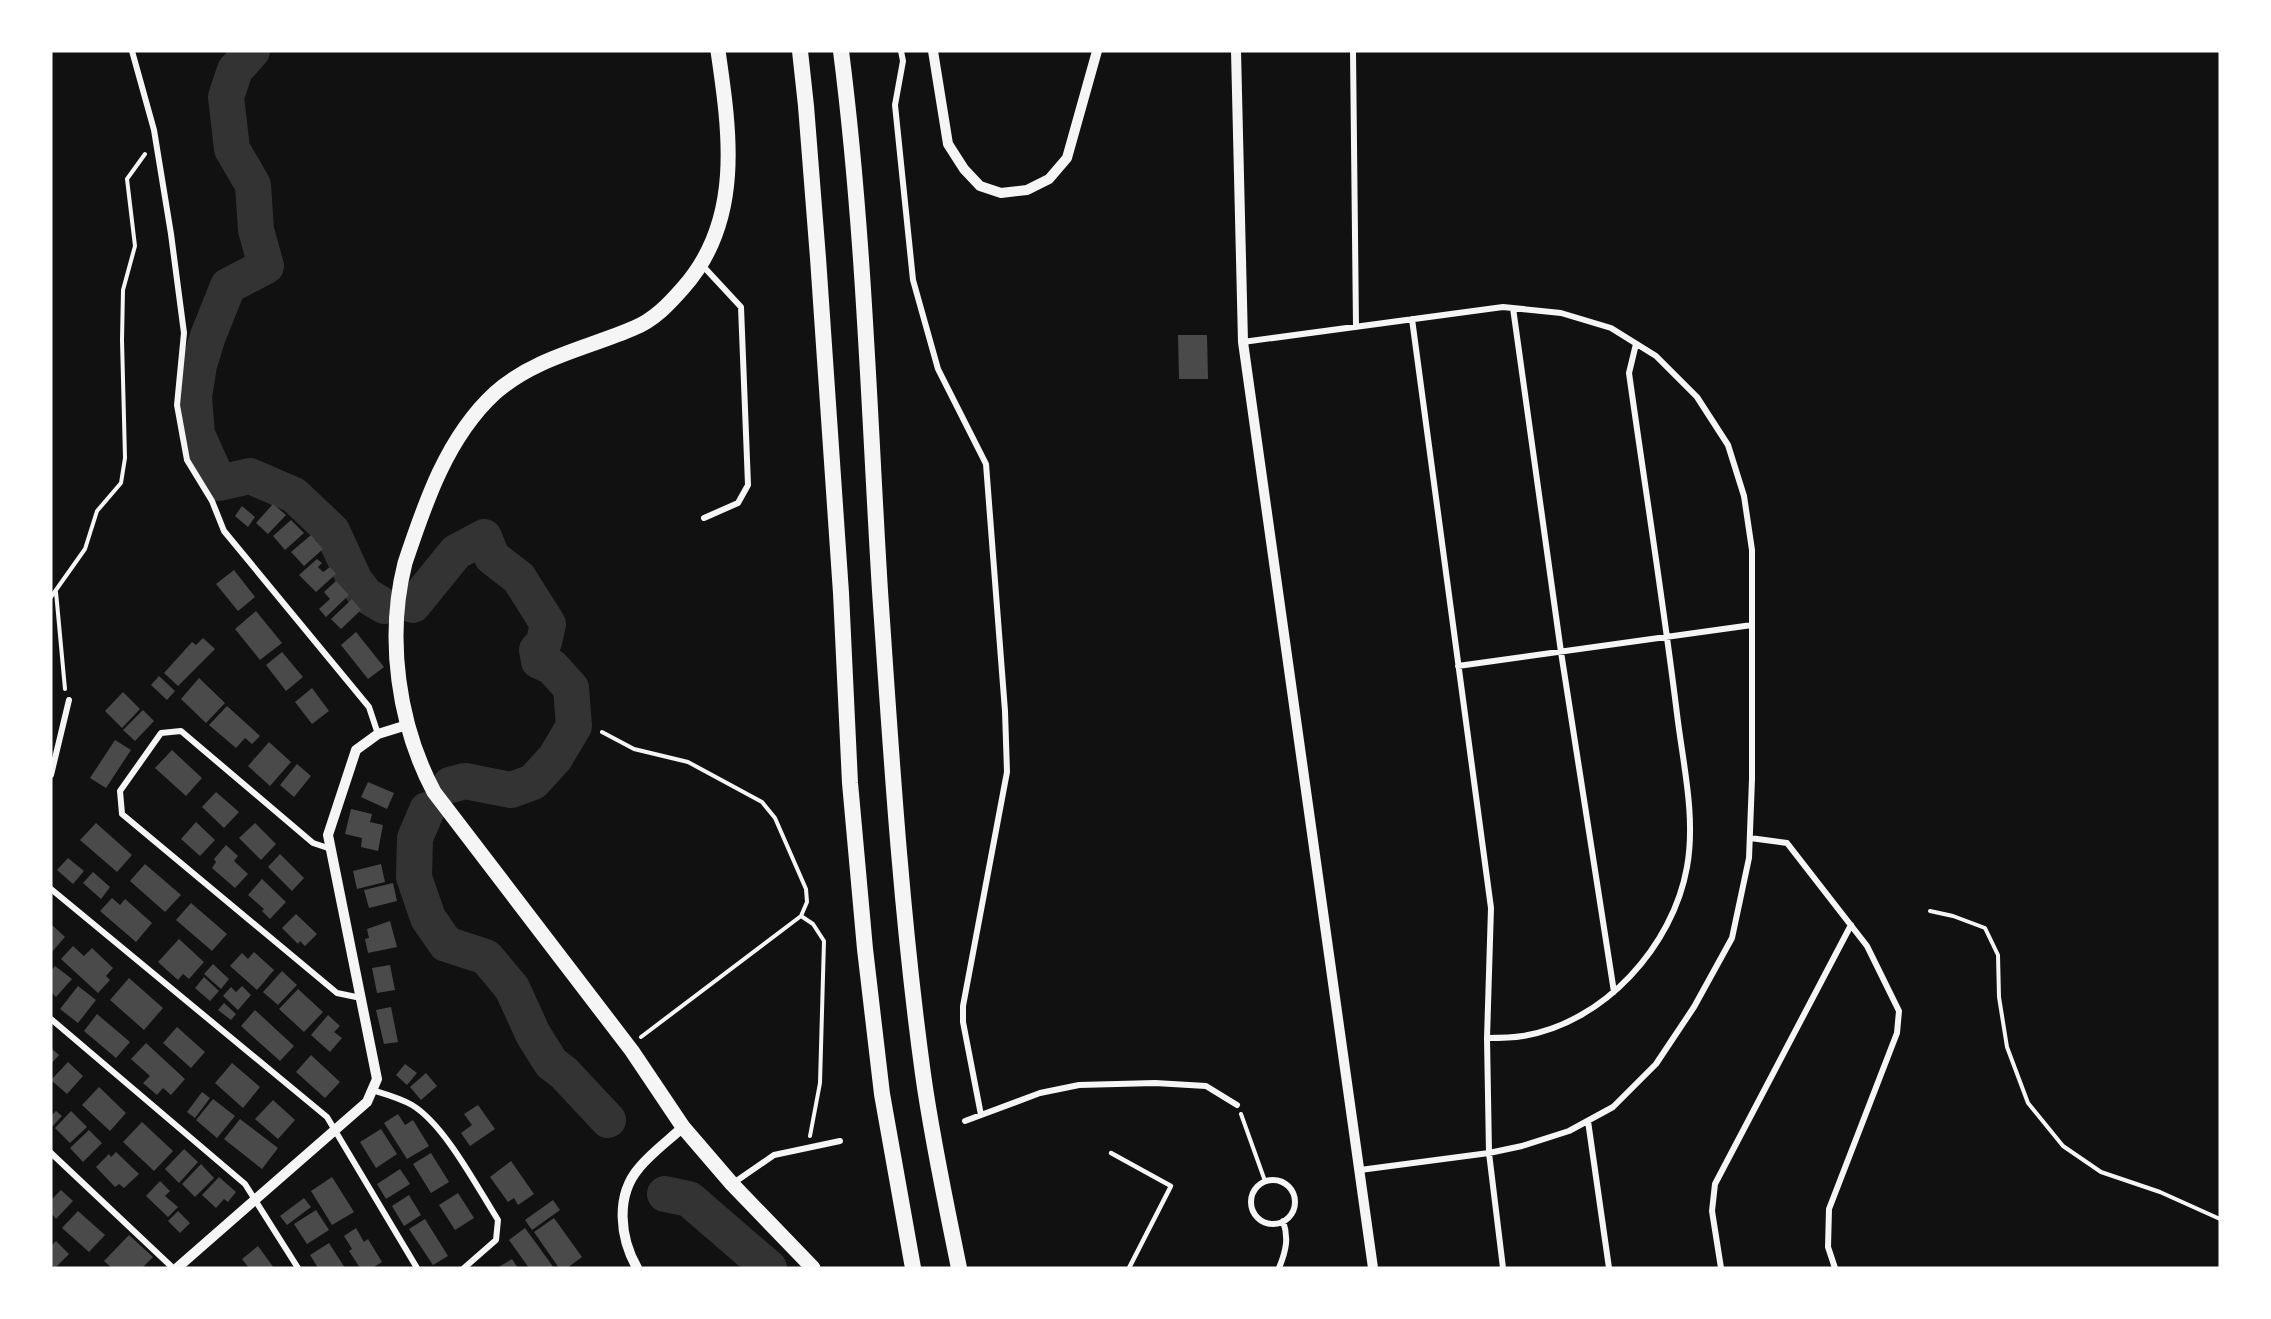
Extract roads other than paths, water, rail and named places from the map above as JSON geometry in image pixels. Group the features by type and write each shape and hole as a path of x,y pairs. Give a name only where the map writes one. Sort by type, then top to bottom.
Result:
{"highway":[{"path":"718,51 726,107 729,175 720,225 696,274 658,313 636,328 531,368 497,391 464,428 438,476 412,541 401,580 397,624 400,685 407,725 421,768 434,792 628,1046 683,1127 732,1184 813,1268"},
{"path":"800,51 818,258 841,593 850,783 865,949 882,1094 913,1268"},
{"path":"841,51 860,250 890,740 906,923 923,1076 959,1268"}],"street":[{"path":"132,51 156,138 184,333 177,405 187,460 212,501 224,531 369,707 378,734"},
{"path":"902,51 903,62 895,105 913,280 938,369 986,464 1005,711 1007,772 963,1006 963,1022 981,1115"},
{"path":"933,51 948,144 964,169 980,186 1001,193 1027,190 1049,179 1067,158 1097,51"},
{"path":"1236,51 1243,342 1373,1268"},
{"path":"1353,51 1356,327"},
{"path":"701,264 741,306 748,486 738,503 704,518"},
{"path":"1243,342 1503,307 1561,313 1611,328 1656,356 1697,397 1728,445 1744,496 1752,550 1752,779 1749,858 1732,938 1694,1007 1656,1064 1613,1107 1569,1131 1522,1146 1489,1153 1360,1170"},
{"path":"1513,308 1614,992"},
{"path":"1412,319 1491,908 1487,1038 1489,1153 1503,1268"},
{"path":"1487,1038 1523,1036 1555,1027 1589,1010 1614,992 1642,965 1662,935 1677,906 1687,867 1690,824 1667,637 1629,373 1636,344"},
{"path":"1458,666 1752,625"},
{"path":"51,775 69,700"},
{"path":"51,1153 175,1268 367,1102 377,1079 328,835 356,750 378,734 407,725"},
{"path":"331,849 314,843 181,730 161,733 120,791 122,814 338,993 361,998"},
{"path":"1750,838 1787,843 1867,946 1899,1011 1897,1034 1829,1209 1828,1246 1835,1268"},
{"path":"51,889 327,1118 417,1268"},
{"path":"1721,1268 1712,1211 1715,1184 1851,925"},
{"path":"51,1019 245,1184 298,1268"},
{"path":"965,1121 1040,1093 1078,1085 1155,1083 1206,1086 1237,1105"},
{"path":"372,1090 412,1105 435,1126 469,1173 498,1220 496,1240 464,1268"},
{"path":"1588,1121 1609,1268"},
{"path":"637,1268 628,1251 623,1229 623,1206 628,1184 639,1167 683,1127"},
{"path":"732,1184 774,1155 840,1141"},
{"path":"1280,1180 1292,1192 1295,1200 1293,1209 1283,1221 1275,1224 1266,1223 1253,1212 1252,1194 1256,1187 1265,1181 1280,1180"},
{"path":"1279,1268 1285,1253 1288,1234 1283,1221"}],"lane":[{"path":"1111,1153 1171,1186 1129,1268"}],"waterway":[{"path":"252,51 235,70 226,97 232,149 253,185 256,230 266,266 228,286 199,365 194,397 197,434 219,483 250,476 294,495 332,531 355,581 366,595 384,606"},
{"path":"413,605 456,552 484,537 492,557 519,578 548,624 544,642 537,650 539,661 552,667 571,688 574,726 555,758 533,782 511,790 465,781 450,785"},
{"path":"427,810 415,838 414,877 428,918 446,944 486,957 512,988 533,1034 551,1063 564,1073 608,1120"},
{"path":"665,1194 689,1199 769,1268"}]}
